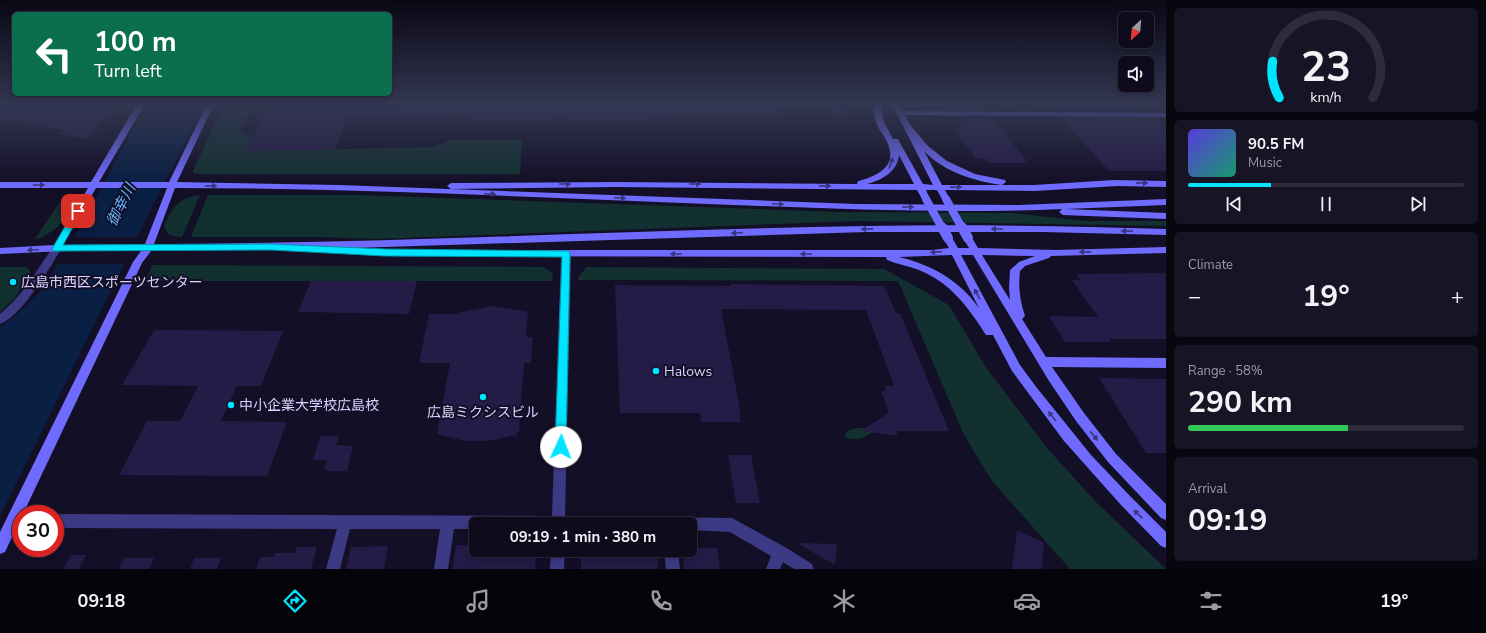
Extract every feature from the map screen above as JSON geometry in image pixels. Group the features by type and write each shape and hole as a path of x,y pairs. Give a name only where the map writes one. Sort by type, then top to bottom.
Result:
{"street":[{"path":"0,320 20,303 60,248 127,131"},
{"path":"24,505 138,262 148,248 168,185 197,131"},
{"path":"848,186 878,178 886,173 892,164 893,148 884,131"},
{"path":"890,131 1016,368"},
{"path":"909,131 975,251 1063,393 1094,437 1129,476 1166,513"},
{"path":"911,131 927,150 940,160 963,172 985,179 1016,184 1166,184"},
{"path":"339,188 534,184 701,184 939,187 1087,186 1119,183"},
{"path":"0,185 168,185 339,188 856,207 1019,208 1166,202"},
{"path":"1019,208 1088,214 1166,216"},
{"path":"0,251 60,248 271,247 867,229 1034,229 1166,232"},
{"path":"271,247 385,252 566,254 851,254 932,253 954,251 1057,253 1166,250"},
{"path":"1025,332 1013,293 1015,270 1022,264 1038,257 1057,253"},
{"path":"558,517 566,254"},
{"path":"851,254 879,255 903,260 942,276 958,289 975,308 998,344 1050,414 1095,468 1129,505 1166,541"},
{"path":"1043,362 1166,363"},
{"path":"64,521 469,523"},
{"path":"333,569 345,522"},
{"path":"441,569 448,523"},
{"path":"697,524 732,525 807,569"},
{"path":"0,547 12,529"},
{"path":"773,569 780,552"},
{"path":"557,569 558,557"},
{"path":"672,557 673,569"}],"green space":[{"path":"212,131 241,131 245,135 254,135 247,147 251,151 433,147 452,140 522,140 520,174 195,174 193,171"},
{"path":"65,195 74,202 63,221 47,234 34,240"},
{"path":"200,195 182,237 172,236 167,233 164,226 177,204 186,198"},
{"path":"208,195 360,195 838,212 1012,213 1087,221 1166,221 1166,226 858,221 377,239 318,237 191,237"},
{"path":"152,265 544,267 553,274 552,281 145,281"},
{"name":"広島市西区スポーツセンター","path":"0,267 27,267 31,273 14,299 0,312"},
{"path":"587,267 884,269 949,305 985,366 1047,448 1096,502 1166,569 1070,569 992,481 963,433 898,281 578,280 579,276"},
{"path":"857,428 865,428 862,431 872,432 858,439 851,439 844,436 847,431"}],"water":[{"name":"御幸川","path":"132,131 190,131 0,516 0,327 14,317 42,290 83,222"}],"pier":[{"path":"71,237 139,237 125,264 55,264"}],"building":[{"path":"64,131 96,131 85,139 58,134"},
{"path":"256,131 343,131 336,149 245,151"},
{"path":"956,131 1003,131 1028,163 988,163 984,158 975,158"},
{"path":"1072,131 1166,131 1166,171 1109,171"},
{"path":"1166,273 1166,339 1109,339 1111,342 1065,342 1049,316 1098,317 1072,280 1081,280 1076,274"},
{"path":"311,281 417,281 409,314 298,312"},
{"path":"730,284 884,286 896,313 900,313 949,431 896,431 898,436 861,431 889,413 881,391 886,391 884,386 894,386 866,310 721,309 741,414 739,414 741,422 701,422 700,413 620,413 615,285 731,286"},
{"name":"広島ミクシスビル","path":"493,306 528,312 526,337 533,337 531,363 524,363 519,432 517,432 517,435 488,441 465,441 437,434 450,363 419,363 429,314 460,314 460,312"},
{"path":"154,330 283,331 261,386 237,386 221,421 287,422 267,476 119,475 147,421 180,421 198,386 122,385"},
{"path":"1099,378 1166,379 1166,453 1146,453"},
{"path":"320,436 339,436 336,445 353,446 347,471 327,471 328,469 324,469 327,460 313,460"},
{"path":"728,455 751,455 760,503 736,503"},
{"path":"1017,530 1044,543 1042,569 1012,569"},
{"path":"797,543 837,544 835,565"},
{"path":"456,545 469,546 469,557 536,557 535,569 452,569"},
{"path":"388,546 384,569 346,569 351,547"},
{"path":"297,547 317,547 311,569 256,569 260,557 274,557 275,553 295,553"},
{"path":"697,548 717,548 720,569 684,569 683,557 697,557"},
{"path":"71,555 86,555 79,569 63,569"},
{"path":"581,557 657,557 658,569 581,569"},
{"path":"124,558 154,558 149,569 119,569"},
{"path":"194,558 221,558 217,569 190,569"}],"place":[{"name":"広島市西区スポーツセンター","path":"13,282"},
{"name":"Halows","path":"656,371"},
{"name":"広島ミクシスビル","path":"483,397"},
{"name":"中小企業大学校広島校","path":"231,405"}],"route":[{"path":"78,211 56,249 271,247 385,252 566,254 561,447"}]}
